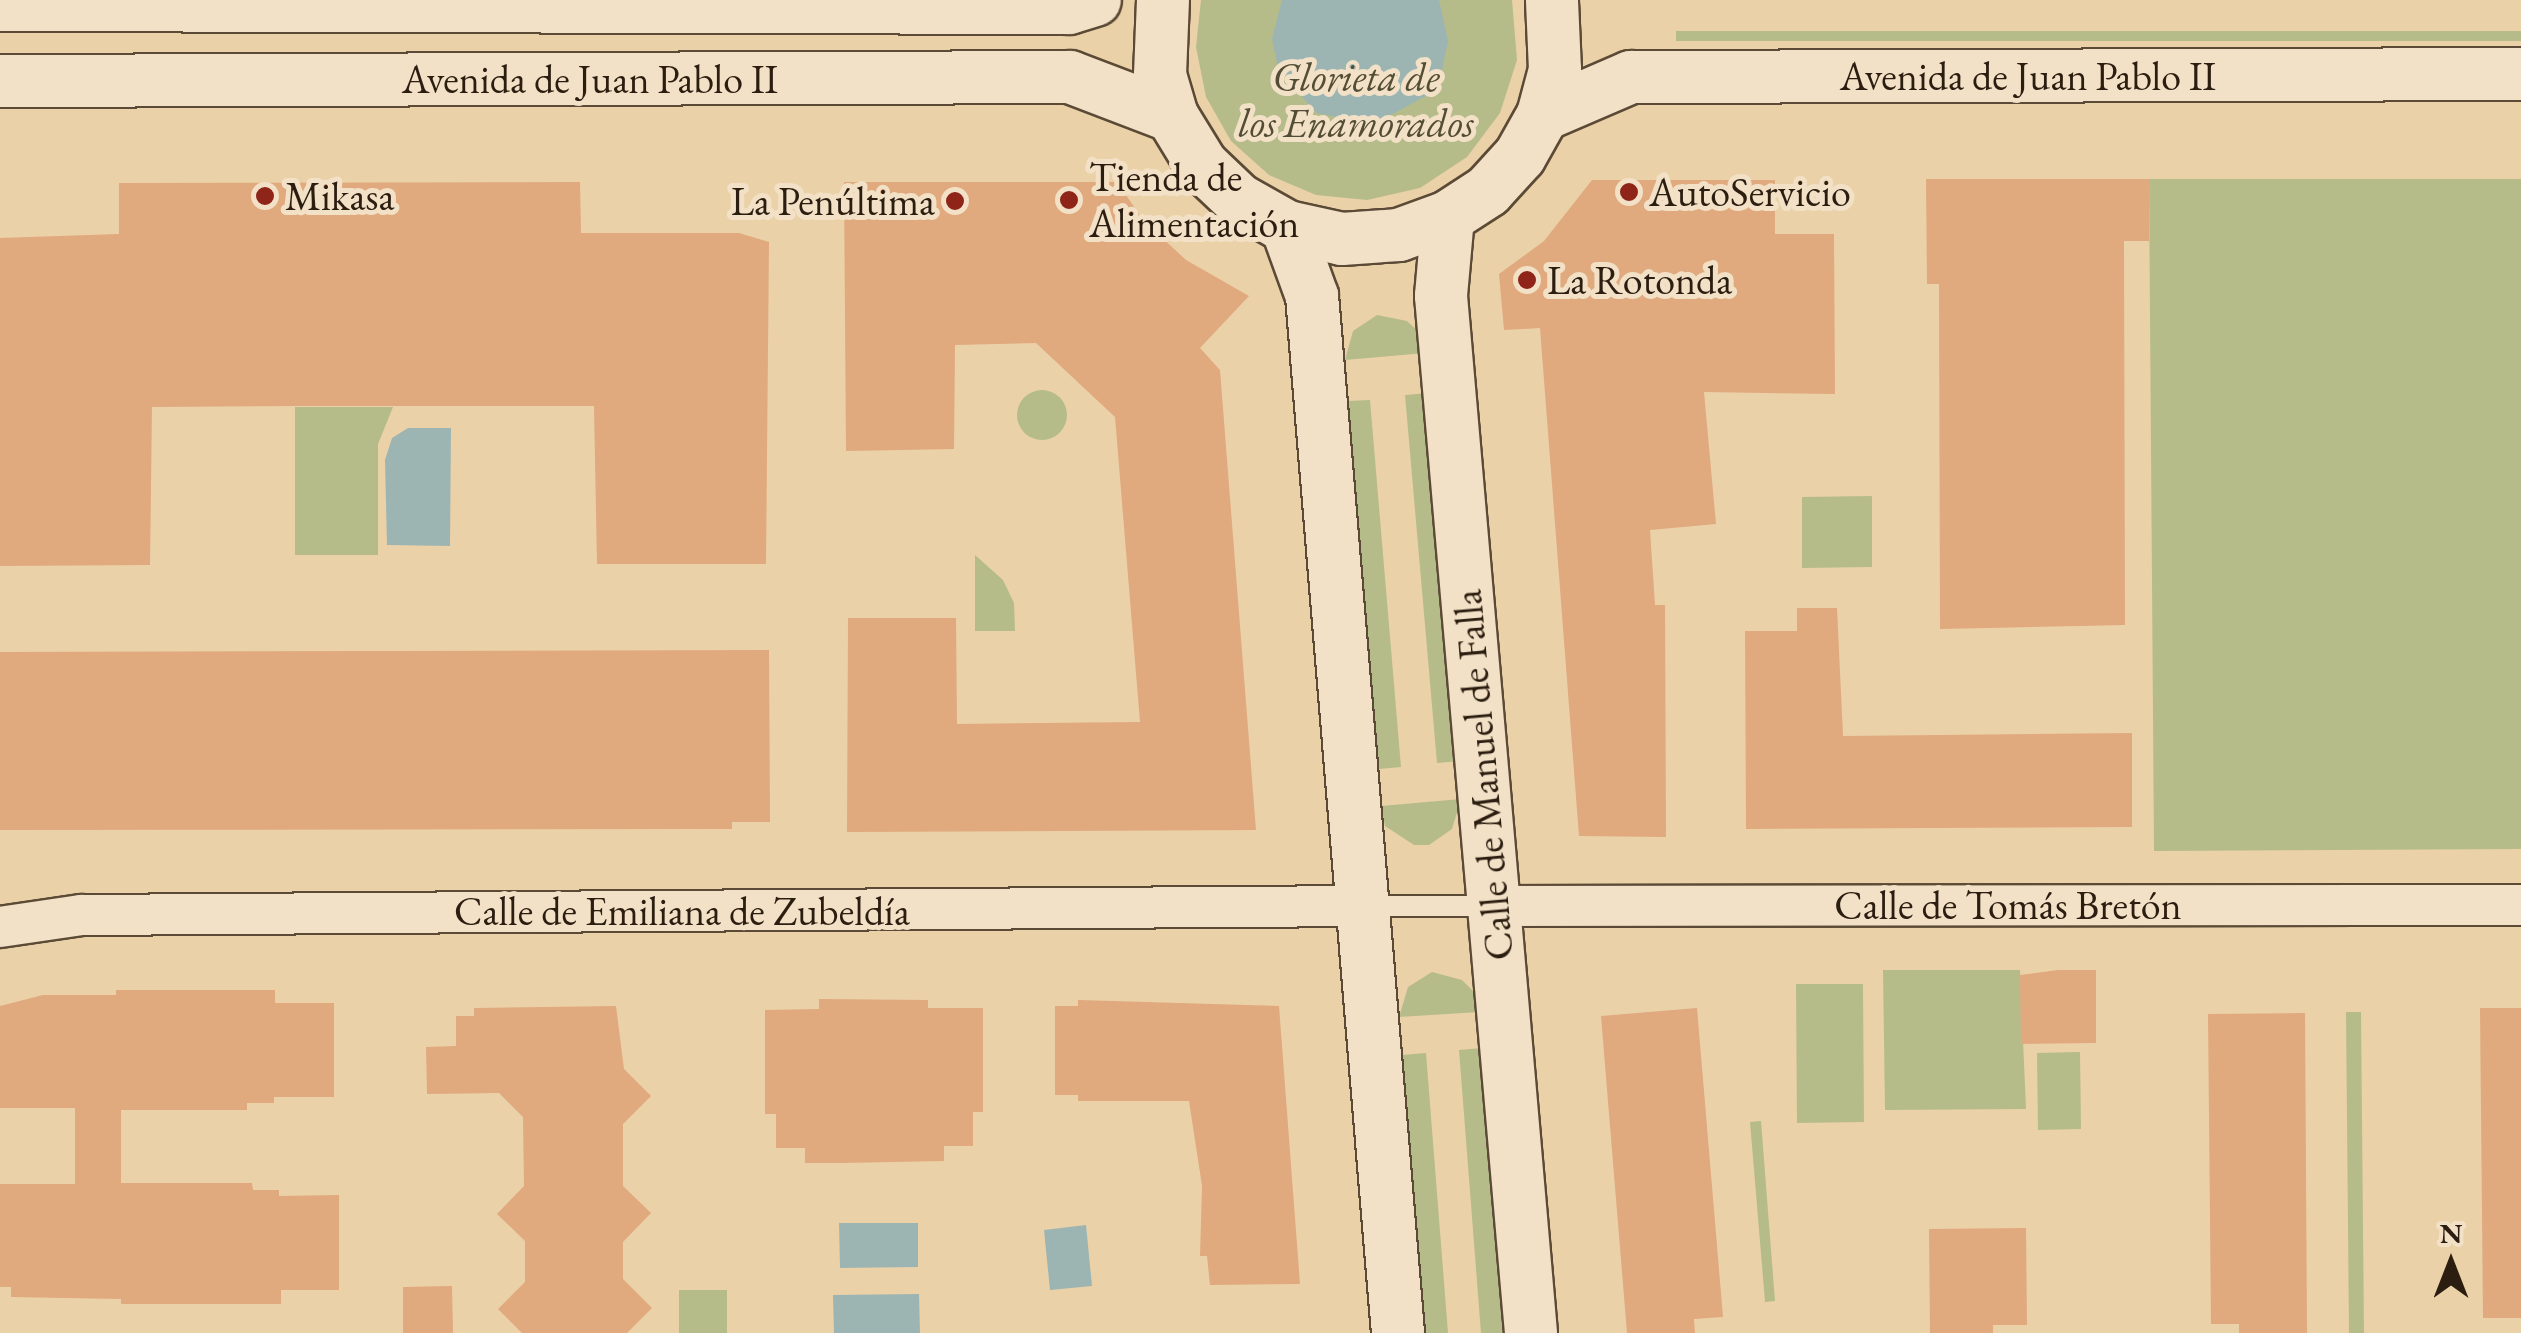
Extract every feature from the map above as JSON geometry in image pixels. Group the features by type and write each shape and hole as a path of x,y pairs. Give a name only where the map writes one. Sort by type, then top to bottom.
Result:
{"street":[{"name":"Avenida de Juan Pablo II","path":"0,5 1070,8 1096,0"},
{"path":"1163,0 1160,76 1172,116 1202,165 1239,200 1287,226 1342,239 1399,235 1448,218 1488,191 1520,156 1543,115 1555,70 1552,0"},
{"name":"Avenida de Juan Pablo II","path":"1543,115 1632,77 2521,74"},
{"name":"Avenida de Juan Pablo II","path":"0,81 1070,77 1172,116"},
{"name":"Calle de Manuel de Falla","path":"1448,218 1441,296 1530,1333"},
{"path":"1287,226 1312,296 1398,1333"},
{"name":"Calle de Tomás Bretón","path":"1495,906 2521,905"},
{"name":"Calle de Emiliana de Zubeldía","path":"0,927 81,915 1364,906"}],"lane":[{"path":"1364,906 1495,906"}],"green space":[{"name":"Glorieta de los Enamorados","path":"1201,0 1512,0 1517,60 1500,113 1467,157 1420,188 1367,200 1316,195 1269,175 1231,141 1206,97 1196,47"},
{"path":"1676,31 2521,31 2521,41 1676,41"},
{"path":"2149,179 2521,179 2521,849 2154,851"},
{"path":"1377,315 1407,321 1421,334 1425,353 1345,360 1353,331"},
{"path":"1042,390 1060,397 1067,415 1060,433 1042,440 1024,433 1017,415 1024,397"},
{"path":"1428,393 1459,761 1437,763 1405,395"},
{"path":"1370,400 1401,767 1379,769 1348,401"},
{"path":"295,407 393,407 378,444 378,555 295,555"},
{"path":"1872,496 1872,567 1802,568 1802,497"},
{"path":"975,555 1003,580 1014,603 1015,631 975,631"},
{"path":"1461,799 1452,829 1429,845 1414,845 1385,826 1381,806"},
{"path":"1883,970 2020,970 2026,1109 1885,1110"},
{"path":"1432,972 1462,980 1475,993 1479,1012 1399,1017 1408,987"},
{"path":"1796,984 1863,984 1864,1122 1797,1123"},
{"path":"2346,1012 2361,1012 2364,1333 2349,1333"},
{"path":"1482,1048 1505,1333 1481,1333 1459,1050"},
{"path":"2080,1052 2081,1129 2038,1130 2037,1053"},
{"path":"1426,1053 1448,1333 1424,1333 1402,1055"},
{"path":"1761,1121 1775,1301 1765,1302 1750,1122"},
{"path":"679,1290 727,1290 727,1333 679,1333"}],"water":[{"path":"1282,0 1439,0 1448,41 1442,70 1426,96 1374,124 1316,113 1278,68 1272,39"},
{"path":"408,428 451,428 450,546 387,545 385,460 392,438"},
{"path":"839,1223 918,1223 918,1267 840,1268"},
{"path":"1086,1225 1092,1286 1050,1290 1044,1230"},
{"path":"919,1294 920,1333 834,1333 833,1295"}],"building":[{"path":"1926,179 2149,179 2149,241 2124,241 2125,625 1940,629 1939,284 1927,284"},
{"path":"1592,180 1775,180 1775,234 1834,234 1835,394 1704,392 1716,524 1650,530 1655,605 1665,605 1666,837 1579,836 1540,328 1504,330 1499,274 1544,241"},
{"path":"580,182 581,233 739,233 769,242 766,564 597,564 594,406 295,406 152,407 150,565 0,566 0,238 119,234 119,183"},
{"path":"844,182 1117,182 1143,220 1186,260 1249,296 1200,348 1220,370 1256,830 847,832 848,618 956,618 957,724 1140,722 1115,417 1036,343 955,345 954,449 846,451"},
{"path":"1797,608 1837,608 1843,736 2132,733 2132,827 1746,829 1745,631 1797,631"},
{"path":"769,650 770,822 732,822 732,829 0,830 0,652"},
{"path":"2096,970 2096,1043 2021,1044 2020,975"},
{"path":"116,990 275,990 275,1003 334,1003 334,1097 274,1097 274,1103 247,1103 247,1110 121,1110 121,1183 252,1183 253,1190 279,1190 279,1196 339,1195 339,1290 281,1290 281,1304 121,1304 121,1299 11,1297 11,1287 0,1287 0,1184 75,1184 75,1108 0,1108 0,1006 43,995 116,995"},
{"path":"819,999 928,1000 928,1008 983,1008 983,1112 973,1112 973,1146 944,1146 944,1161 841,1163 805,1163 805,1148 776,1148 776,1114 765,1114 765,1010 819,1009"},
{"path":"1078,1000 1279,1006 1300,1284 1210,1285 1207,1256 1200,1256 1202,1186 1189,1101 1078,1101 1078,1095 1055,1095 1055,1006 1078,1006"},
{"path":"616,1006 624,1069 651,1096 623,1124 623,1186 651,1213 623,1242 623,1279 652,1308 627,1333 522,1333 498,1309 525,1282 525,1241 497,1214 524,1186 523,1117 499,1093 427,1094 426,1047 456,1046 456,1016 474,1016 474,1008"},
{"path":"1697,1008 1723,1317 1694,1319 1695,1333 1627,1333 1601,1016"},
{"path":"2480,1008 2521,1008 2521,1318 2483,1318"},
{"path":"2305,1013 2307,1333 2239,1333 2239,1324 2211,1324 2208,1014"},
{"path":"2026,1228 2027,1325 1993,1325 1993,1333 1930,1333 1929,1229"},
{"path":"452,1286 453,1333 403,1333 403,1287"}],"place":[{"name":"AutoServicio","path":"1629,192"},
{"name":"Mikasa","path":"265,196"},
{"name":"Tienda de Alimentación","path":"1069,200"},
{"name":"La Penúltima","path":"955,201"},
{"name":"La Rotonda","path":"1527,280"}]}
